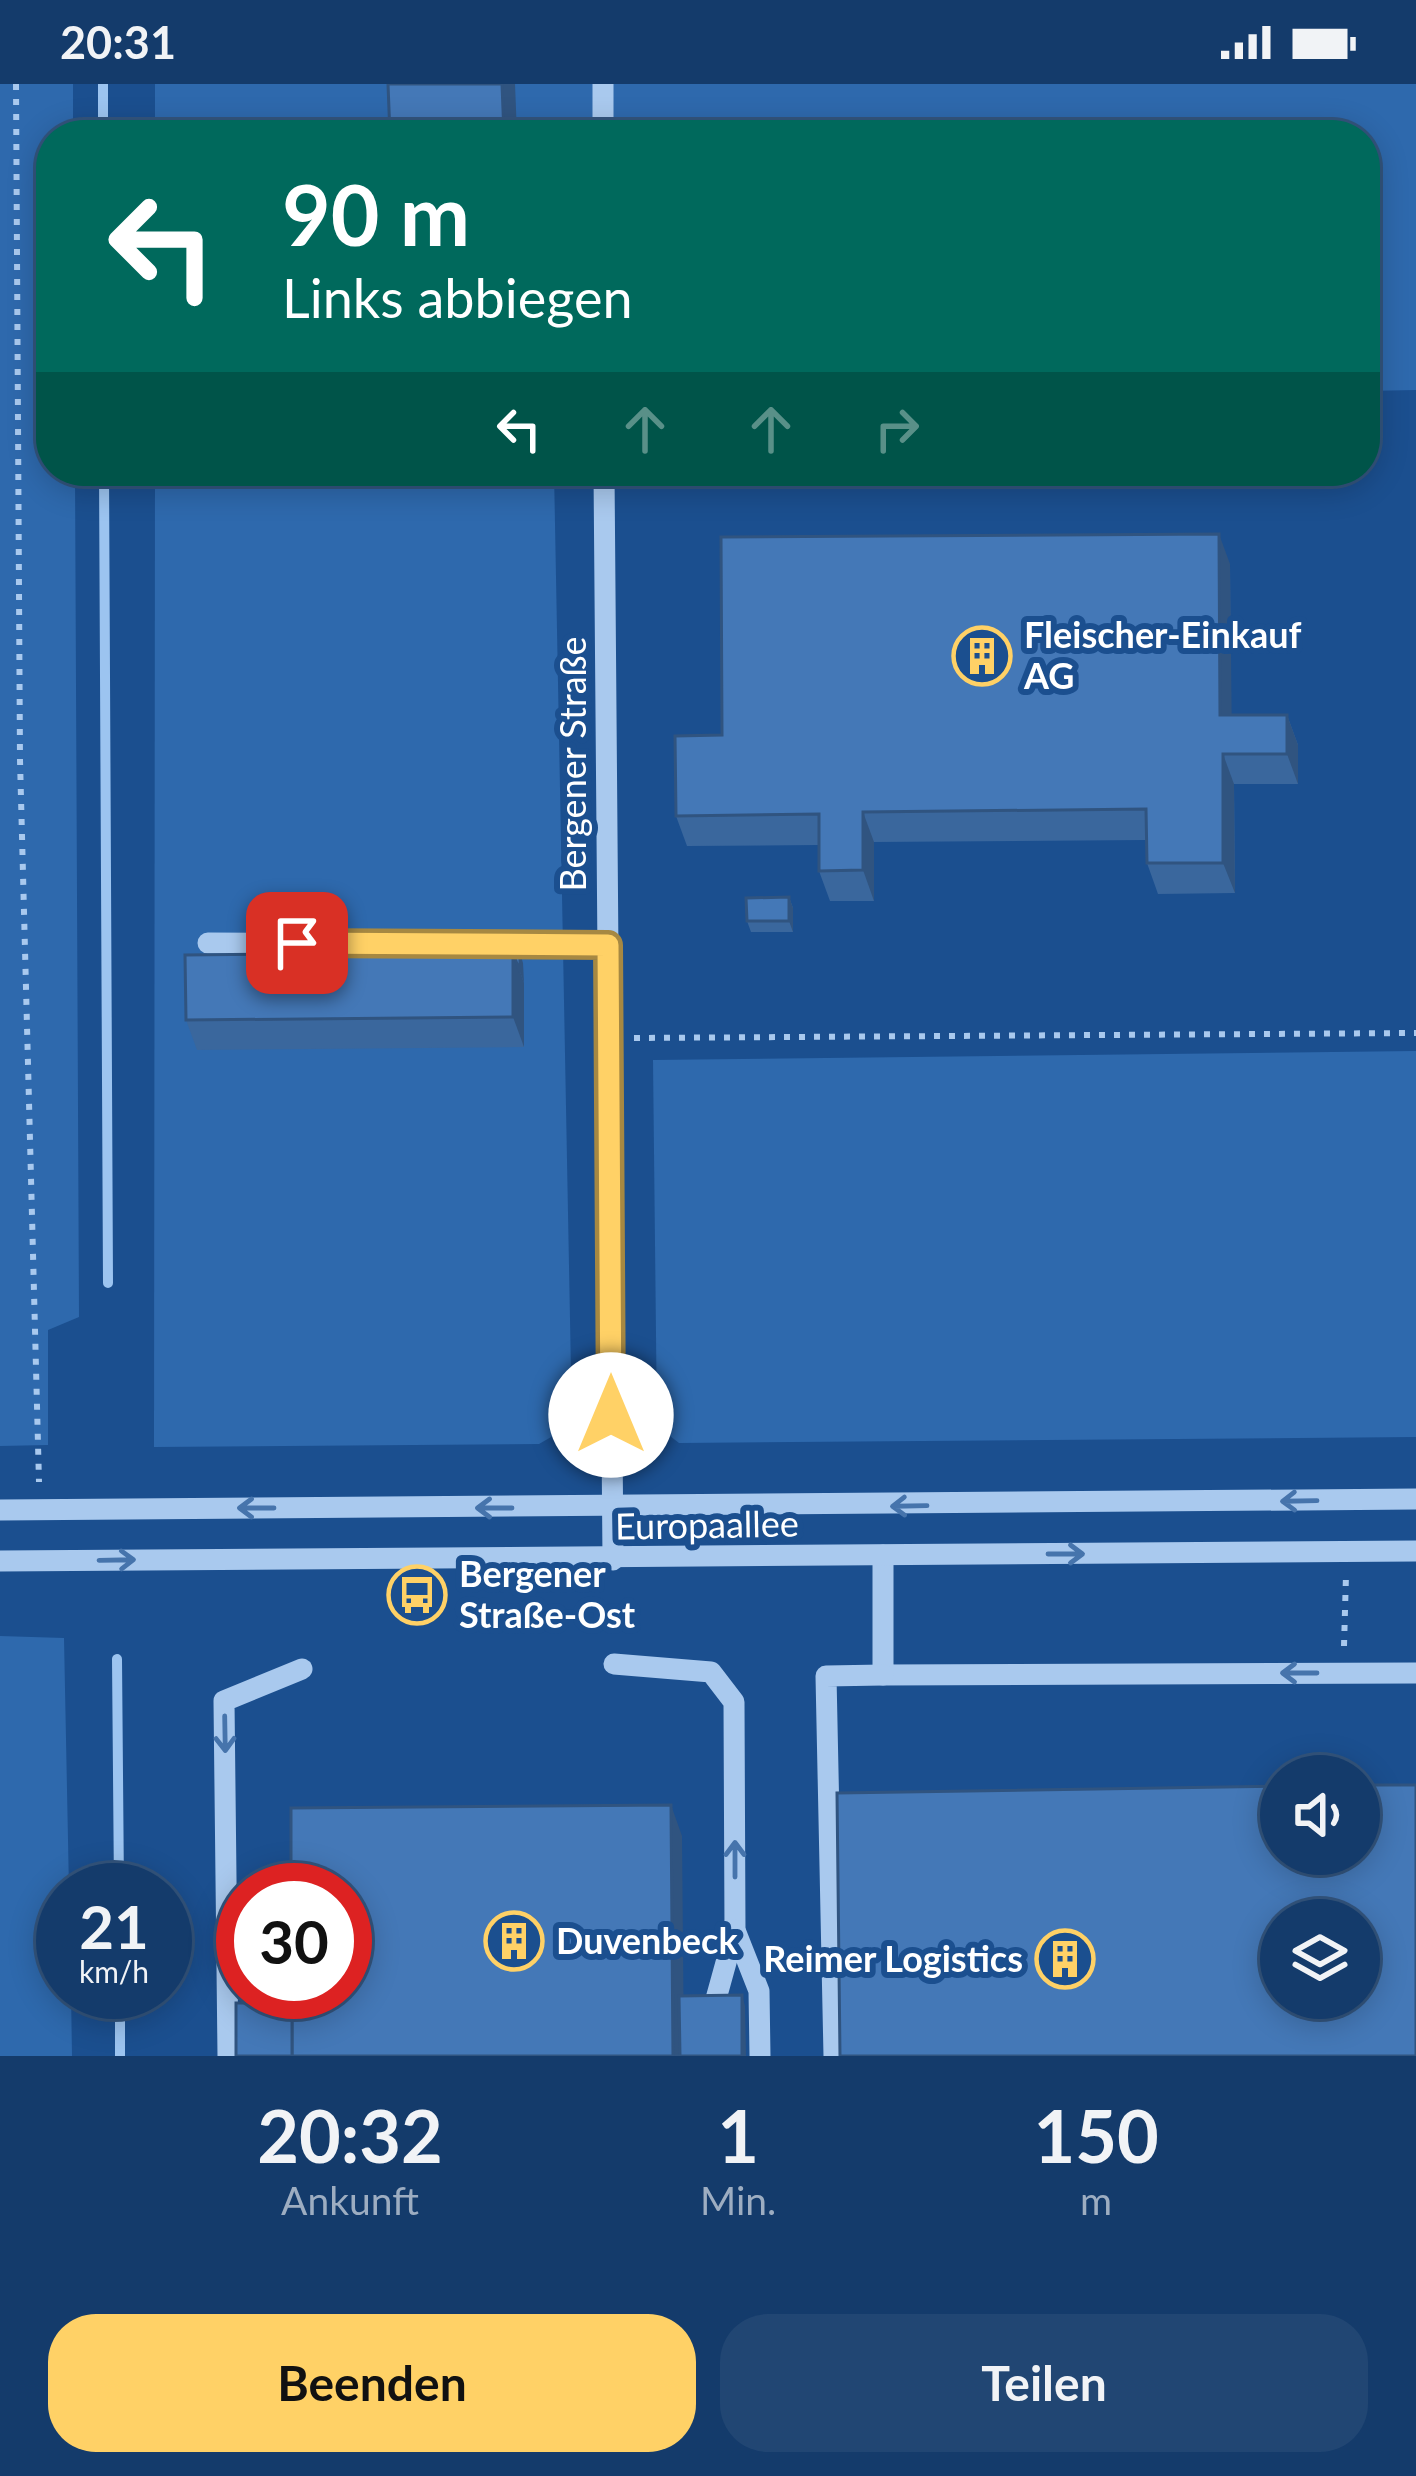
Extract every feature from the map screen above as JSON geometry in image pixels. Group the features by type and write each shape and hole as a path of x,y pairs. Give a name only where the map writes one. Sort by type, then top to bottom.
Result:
{"street":[{"path":"602,84 603,120"},
{"name":"Bergener Straße","path":"604,486 613,1560"},
{"path":"208,943 608,945"},
{"name":"Europaallee","path":"0,1510 611,1509 1416,1499"},
{"name":"Europaallee","path":"0,1561 1416,1551"},
{"path":"883,1555 883,1675"},
{"path":"614,1664 711,1672 734,1702 735,1930 714,2006"},
{"path":"228,2056 224,1701 302,1669"},
{"path":"834,2056 826,1676 1416,1673"},
{"path":"735,1930 759,1991 760,2056"}],"path":[{"path":"16,84 20,760 40,1510"},
{"path":"609,1039 1416,1033"},
{"path":"1345,1635 1347,1551"}],"shaded area":[{"path":"0,84 73,84 73,120 36,120 36,486 75,486 79,1317 48,1330 48,1445 0,1446"},
{"path":"155,84 1416,84 1416,390 1380,391 1380,120 155,120"},
{"path":"155,486 554,486 572,1425 539,1444 154,1447"},
{"path":"1416,1051 1416,1437 679,1443 657,1426 653,1060"},
{"path":"0,1636 64,1638 68,1863 36,1863 36,2019 71,2019 72,2056 0,2056"}],"building":[{"path":"388,84 502,84 503,120 389,120"},
{"name":"Fleischer-Einkauf AG","path":"1219,534 1220,715 1287,715 1287,754 1223,754 1223,863 1147,863 1146,809 863,812 863,870 819,871 819,814 676,816 675,736 722,735 721,537"},
{"path":"789,897 789,921 747,921 746,898"},
{"path":"513,952 513,1017 186,1020 185,955"},
{"name":"Reimer Logistics","path":"1380,1785 1416,1785 1416,2056 840,2056 837,1793 1260,1786 1260,1875 1380,1875"},
{"name":"Duvenbeck","path":"671,1805 673,2056 292,2056 292,2019 372,2019 372,1863 291,1863 291,1808"},
{"path":"742,1995 742,2056 680,2056 679,1996"},
{"path":"236,2019 292,2019 292,2056 236,2056"}],"waterway":[{"path":"103,84 103,120"},
{"path":"104,486 108,1283"},
{"path":"117,1659 119,1863"},
{"path":"120,2019 120,2056"}],"place":[{"name":"Fleischer-Einkauf AG","path":"982,656"},
{"name":"Bergener Straße-Ost","path":"417,1595"},
{"name":"Duvenbeck","path":"514,1941"},
{"name":"Reimer Logistics","path":"1065,1959"}],"route":[{"path":"297,943 608,945 611,1415"}]}
